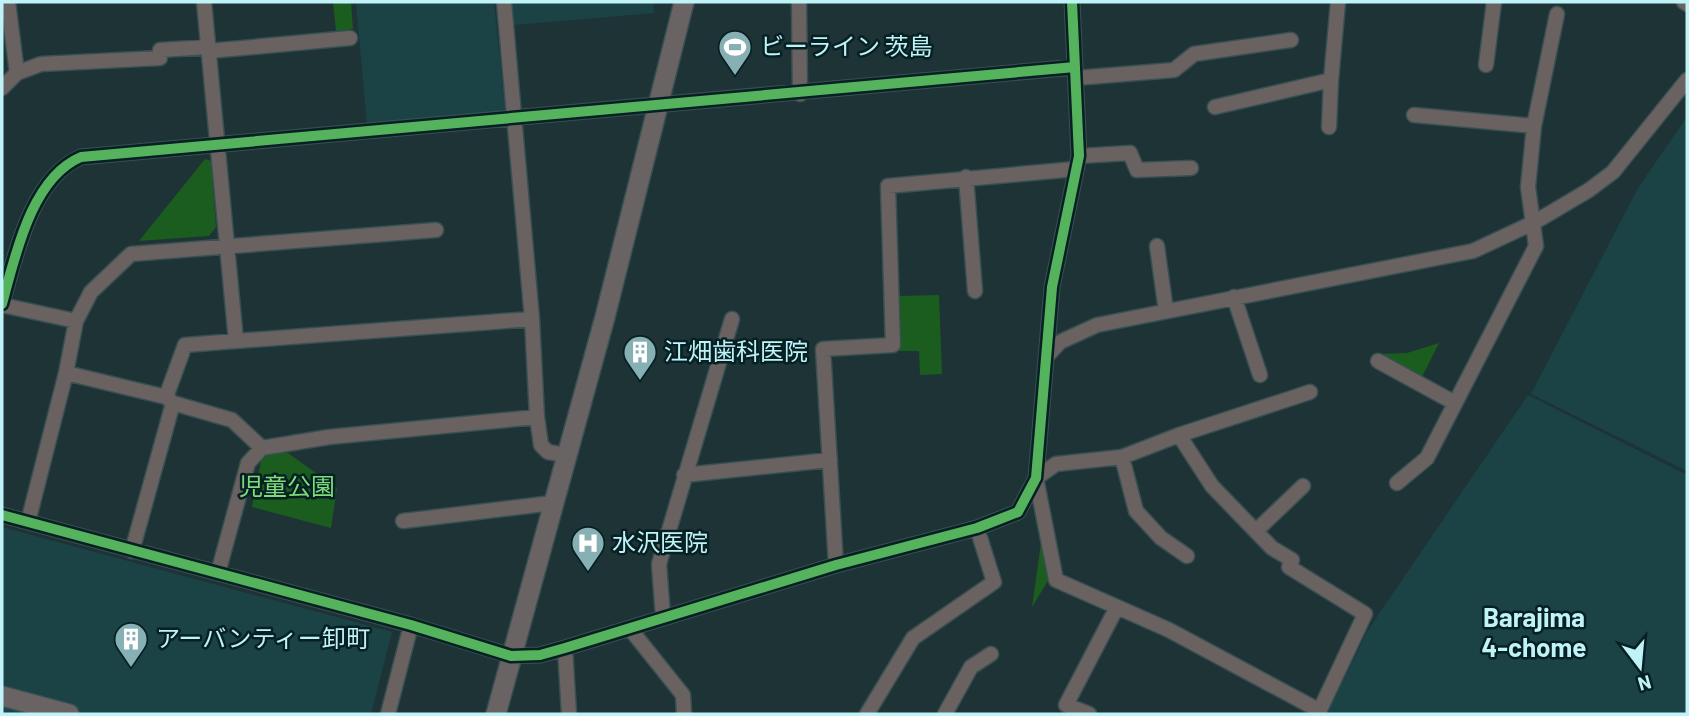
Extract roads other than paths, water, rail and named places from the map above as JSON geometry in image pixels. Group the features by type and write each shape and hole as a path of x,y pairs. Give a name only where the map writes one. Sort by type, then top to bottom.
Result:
{"street":[{"path":"8,2 17,73"},
{"path":"204,2 236,341"},
{"path":"504,2 532,319 537,417 541,445 548,452 566,455"},
{"path":"496,714 684,2"},
{"path":"799,2 800,94"},
{"path":"1072,2 1077,163 1052,287 1035,478 1056,580 1169,630 1319,713 1365,614 1289,567 1292,560 1272,548 1212,486 1179,435"},
{"path":"1329,127 1338,2"},
{"path":"1486,65 1494,2"},
{"path":"1397,483 1427,458 1453,402 1536,246 1535,222 1528,187 1534,126 1558,14"},
{"path":"2,88 17,73 41,64 160,58 160,50 351,38"},
{"path":"76,321 2,304 28,215 66,163 81,158 800,94 1076,73 1174,70 1194,54 1291,40"},
{"path":"1216,107 1331,80"},
{"path":"1047,356 1060,341 1078,331 1234,297 1473,251 1535,222 1613,172 1687,80"},
{"path":"1414,115 1534,126"},
{"path":"836,565 823,349 894,345 888,186 1077,163 1130,153 1137,170 1191,168"},
{"path":"966,177 975,291"},
{"path":"28,522 66,373 76,321 91,292 131,254 436,230"},
{"path":"1157,246 1166,311"},
{"path":"1234,297 1260,375"},
{"path":"132,551 185,345 532,319"},
{"path":"663,617 659,564 732,319"},
{"path":"1378,361 1453,402"},
{"path":"66,373 232,420 262,448"},
{"path":"2,515 411,625 511,656 540,655 836,565 977,528 1018,512 1035,478 1056,464 1122,457 1179,435 1310,392"},
{"path":"218,573 248,463 262,448 329,438 537,417"},
{"path":"1122,457 1136,511 1161,538 1187,556"},
{"path":"684,475 830,460"},
{"path":"1257,530 1303,486"},
{"path":"402,521 553,503"},
{"path":"867,714 913,638 994,582 977,528"},
{"path":"1088,714 1066,705 1117,607"},
{"path":"388,714 411,625"},
{"path":"631,629 683,695 684,714"},
{"path":"565,648 569,714"},
{"path":"944,714 971,667 991,654"},
{"path":"2,696 69,714"}],"place":[{"name":"ビーライン 茨島","path":"735,77"},
{"name":"江畑歯科医院","path":"640,382"},
{"name":"水沢医院","path":"588,573"},
{"name":"アーバンティー卸町","path":"131,669"}],"district":[{"name":"Barajima 4-chome","path":"1534,633"}],"park label":[{"name":"児童公園","path":"287,487"}]}
